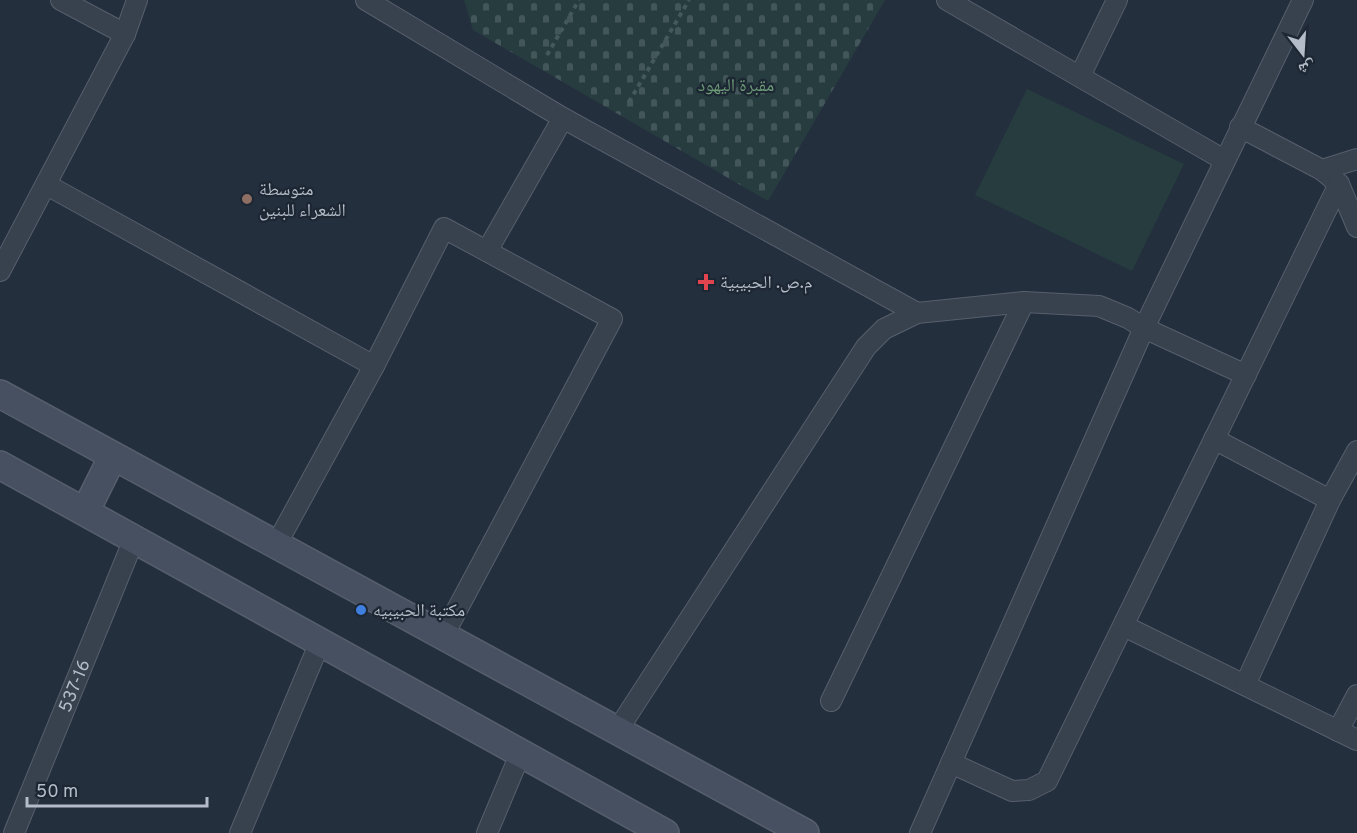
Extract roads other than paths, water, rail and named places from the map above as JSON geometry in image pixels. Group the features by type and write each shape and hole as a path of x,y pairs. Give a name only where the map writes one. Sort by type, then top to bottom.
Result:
{"street":[{"path":"61,0 125,33"},
{"path":"0,271 125,33 136,0"},
{"path":"366,0 563,118 917,313"},
{"path":"947,0 1224,160"},
{"path":"1080,76 1117,0"},
{"path":"920,833 1144,328 1303,0"},
{"path":"487,251 563,118"},
{"path":"1240,127 1322,170 1339,184 1357,227"},
{"path":"1322,170 1357,159"},
{"path":"47,184 374,366"},
{"path":"951,763 1012,791 1029,790 1047,782 1339,184"},
{"path":"276,545 374,366 444,228 612,319 443,636"},
{"path":"831,701 1024,302"},
{"path":"617,731 866,347 885,329 917,313 1024,302 1099,306 1246,375"},
{"path":"0,394 805,833"},
{"path":"1214,439 1330,500"},
{"path":"1245,686 1330,500 1357,451"},
{"path":"85,512 113,456"},
{"path":"2,473 85,512 521,752 653,830"},
{"name":"537-16","path":"14,833 134,539"},
{"path":"1124,626 1357,741"},
{"path":"240,833 321,642"},
{"path":"1338,731 1357,695"},
{"path":"487,833 521,752"}],"place":[{"name":"متوسطة الشعراء للبنين","path":"247,199"},
{"name":"م.ص. الحبيبية","path":"706,282"},
{"name":"مكتبة الحبيبيه","path":"361,610"}],"park label":[{"name":"مقبرة اليهود","path":"736,85"}]}
